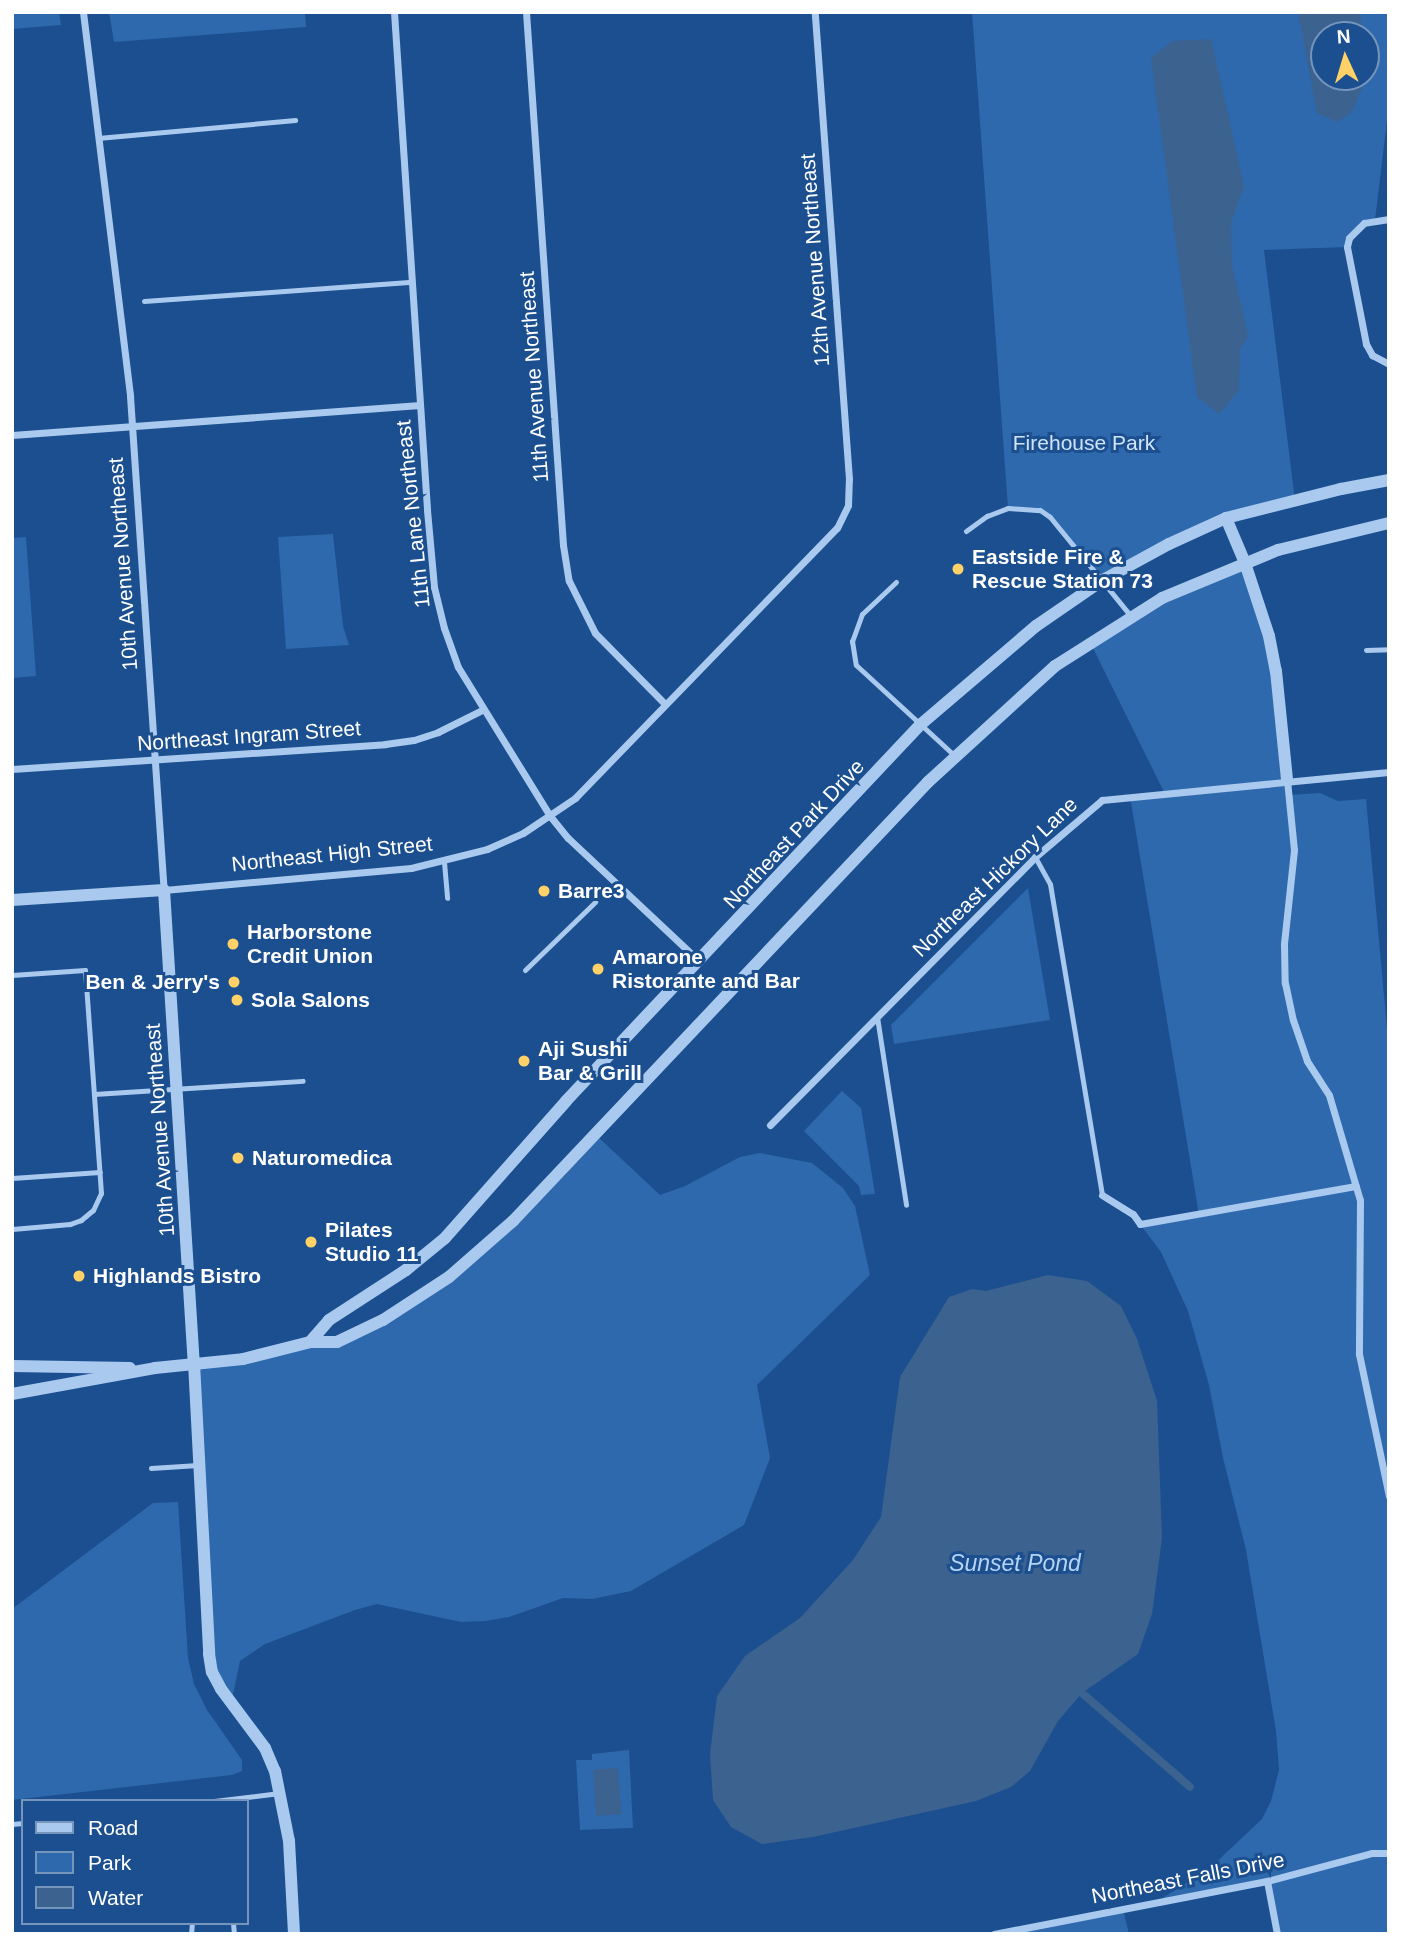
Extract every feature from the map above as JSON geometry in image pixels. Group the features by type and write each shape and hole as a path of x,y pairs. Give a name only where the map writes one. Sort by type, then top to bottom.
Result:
{"street":[{"name":"10th Avenue Northeast","path":"83,12 133,426 212,1672 221,1689 265,1748 282,1793 289,1841 295,1934"},
{"name":"11th Lane Northeast","path":"394,12 434,587 458,667 482,710 550,816 568,838 700,962"},
{"name":"11th Avenue Northeast","path":"526,12 562,532 569,581 595,633 665,704"},
{"name":"12th Avenue Northeast","path":"815,12 848,505"},
{"path":"1389,219 1364,223 1349,238 1348,247 1366,344 1372,355 1389,364"},
{"path":"12,435 420,405"},
{"name":"Northeast Park Drive","path":"310,1342 330,1320 407,1270 445,1238 566,1101 700,962 920,725 1036,626 1103,580 1226,518 1389,480"},
{"name":"Northeast High Street","path":"12,900 163,890 411,868 444,862 523,833 575,798 837,528 848,505"},
{"path":"1226,518 1245,563 1276,671 1294,850 1284,944 1285,983 1293,1020 1307,1061 1329,1095 1360,1200 1359,1354 1389,1496"},
{"path":"12,1394 155,1368 243,1359 310,1342 337,1342 383,1320 449,1277 513,1221 954,755 1055,666 1130,615 1162,598 1245,563 1333,534 1389,523"},
{"name":"Northeast Ingram Street","path":"12,769 414,740 482,710"},
{"name":"Northeast Hickory Lane","path":"770,1125 1035,857 1102,800 1389,772"},
{"path":"1102,1195 1133,1214 1140,1224 1356,1186"},
{"path":"12,1366 155,1368"},
{"name":"Northeast Falls Drive","path":"994,1934 1267,1881 1342,1860 1389,1853"},
{"path":"1267,1881 1277,1934"}],"lane":[{"path":"98,138 295,120"},
{"path":"144,301 412,282"},
{"path":"966,530 987,516 1009,508 1040,510 1050,517 1130,615"},
{"path":"896,582 862,614 852,641 856,665 954,755"},
{"path":"1366,650 1389,649"},
{"path":"1035,857 1050,884 1102,1195"},
{"path":"444,862 447,898"},
{"path":"525,970 595,902"},
{"path":"12,975 85,970 100,1172 99,1200 81,1220 70,1224 12,1228"},
{"path":"877,1017 906,1205"},
{"path":"94,1094 303,1081"},
{"path":"12,1178 100,1172"},
{"path":"151,1468 198,1465"},
{"path":"234,1799 282,1793"}],"green space":[{"path":"12,12 59,12 61,25 12,29"},
{"path":"109,12 305,12 306,27 114,42"},
{"name":"Firehouse Park","path":"972,12 1389,12 1389,104 1375,220 1364,223 1347,247 1264,250 1295,501 1226,518 1103,580 1050,517 1039,510 1008,508"},
{"path":"333,534 343,626 349,645 286,649 278,537"},
{"path":"26,537 36,676 12,678 12,538"},
{"path":"1245,563 1269,636 1288,795 1320,793 1338,801 1366,799 1389,1050 1389,1934 1277,1934 1267,1881 1155,1903 1211,1867 1262,1819 1271,1801 1279,1770 1276,1731 1246,1550 1223,1458 1209,1385 1188,1311 1161,1252 1140,1224 1199,1215 1130,796 1164,792 1090,642 1130,615"},
{"path":"1028,888 1050,1020 894,1044 891,1025"},
{"path":"842,1091 861,1108 875,1194 861,1195 859,1186 804,1131"},
{"path":"596,1135 660,1195 685,1186 740,1157 760,1153 812,1163 843,1188 855,1206 870,1275 757,1385 770,1458 744,1525 631,1591 592,1599 563,1598 509,1617 485,1621 461,1622 377,1604 355,1610 265,1644 240,1661 231,1704 212,1672 194,1363 337,1342 449,1277"},
{"path":"178,1502 188,1658 194,1684 207,1710 242,1760 242,1771 232,1775 12,1800 12,1609 153,1503"},
{"path":"629,1750 633,1828 580,1830 576,1760 592,1760 592,1754"},
{"path":"1123,1909 1129,1934 994,1934"}],"water":[{"path":"1298,12 1360,12 1361,21 1310,21 1310,76"},
{"path":"1211,39 1244,186 1231,223 1232,265 1248,336 1240,349 1239,390 1219,414 1197,397 1151,58 1172,41"},
{"path":"1313,91 1361,91 1352,112 1338,122 1317,113"},
{"name":"Sunset Pond","path":"1048,1275 1087,1281 1121,1306 1137,1339 1157,1401 1162,1538 1152,1614 1138,1654 1082,1693 1058,1721 1030,1771 1011,1787 976,1801 813,1837 762,1844 731,1827 713,1800 710,1754 717,1696 745,1656 800,1618 853,1560 881,1517 900,1377 949,1297 972,1289 986,1291"},
{"path":"618,1768 621,1814 596,1816 593,1770"}],"waterway":[{"path":"1082,1693 1190,1787"}],"place":[{"name":"Eastside Fire & Rescue Station 73","path":"958,569"},
{"name":"Barre3","path":"544,891"},
{"name":"Harborstone Credit Union","path":"233,944"},
{"name":"Amarone Ristorante and Bar","path":"598,969"},
{"name":"Ben & Jerry's","path":"234,982"},
{"name":"Sola Salons","path":"237,1000"},
{"name":"Aji Sushi Bar & Grill","path":"524,1061"},
{"name":"Naturomedica","path":"238,1158"},
{"name":"Pilates Studio 11","path":"311,1242"},
{"name":"Highlands Bistro","path":"79,1276"}]}
